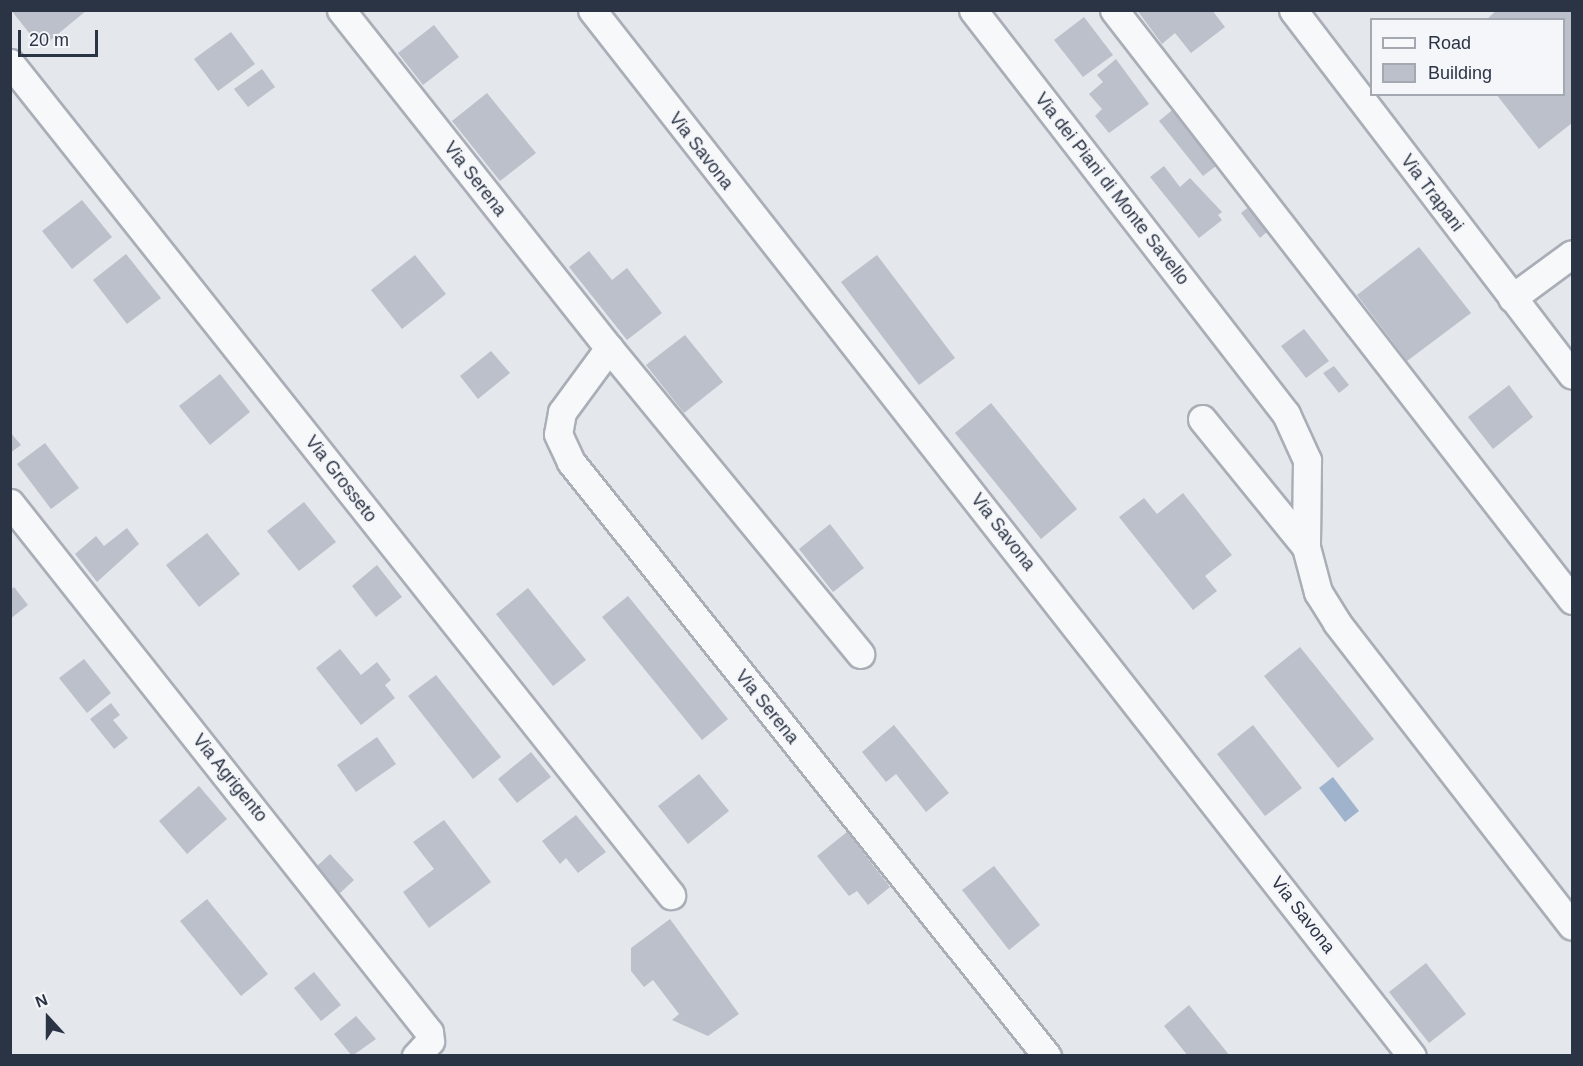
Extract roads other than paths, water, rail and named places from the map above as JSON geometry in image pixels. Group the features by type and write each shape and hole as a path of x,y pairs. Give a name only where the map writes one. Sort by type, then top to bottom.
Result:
{"street":[{"name":"Via Serena","path":"342,10 609,348 860,654"},
{"name":"Via Savona","path":"592,10 1412,1056"},
{"name":"Via dei Piani di Monte Savello","path":"973,10 1291,421 1305,453 1309,485 1306,547"},
{"path":"1114,10 1572,600"},
{"name":"Via Trapani","path":"1293,10 1572,375"},
{"name":"Via Grosseto","path":"10,63 671,895"},
{"path":"1512,298 1572,254"},
{"name":"Via Serena","path":"609,348 561,412 558,434 571,462 1047,1056"},
{"path":"1202,419 1306,547 1318,592 1337,623 1572,926"},
{"name":"Via Agrigento","path":"10,503 429,1032 430,1041 416,1056"}],"water":[{"path":"1333,777 1359,811 1345,822 1319,788"}]}
